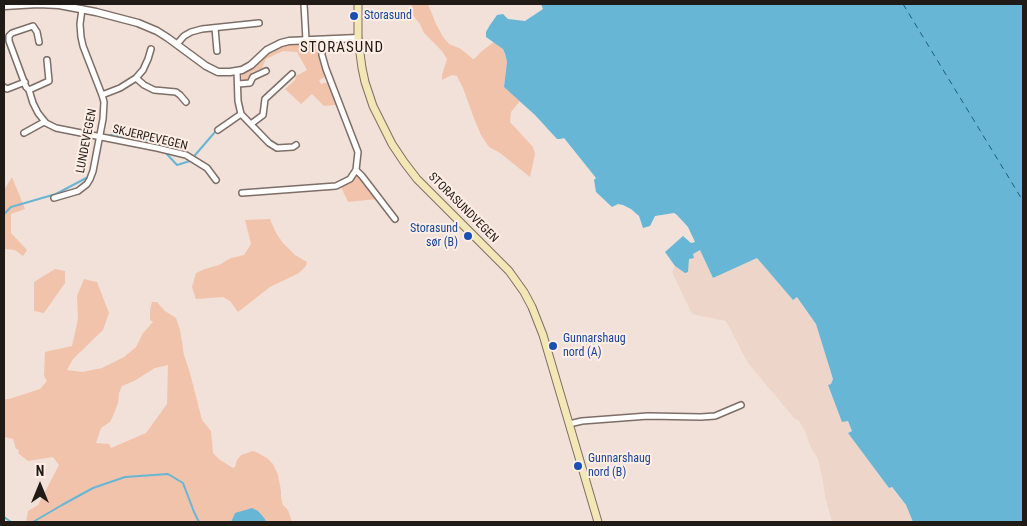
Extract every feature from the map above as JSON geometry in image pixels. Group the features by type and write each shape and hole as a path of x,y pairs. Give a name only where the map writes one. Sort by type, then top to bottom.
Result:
{"main road":[{"name":"STORASUNDVEGEN","path":"358,4 358,38 362,68 369,94 382,125 409,169 504,266 518,282 528,298 543,335 598,522"}],"street":[{"path":"4,6 38,4 59,6 82,9 138,23 177,44 213,70 223,72 238,71 251,65 263,53 274,46 289,41 358,38"},
{"path":"304,4 306,40"},
{"name":"LUNDEVEGEN","path":"54,198 78,191 90,179 104,111 102,95 81,37 82,9"},
{"path":"177,44 184,36 202,29 259,23"},
{"path":"24,133 44,122 33,104 29,90 26,87 9,41 9,35 33,26 37,32 39,42"},
{"path":"215,28 217,51"},
{"path":"242,193 336,186 350,179 356,170 358,152 326,70 321,40"},
{"name":"LUNDEVEGEN","path":"102,95 120,88 136,78 148,59 151,49"},
{"path":"29,90 49,81 47,60"},
{"path":"238,71 238,101 241,114 269,143 277,148 296,145"},
{"path":"238,84 250,83 253,77 266,71"},
{"path":"251,124 263,115 265,99 292,74"},
{"path":"136,78 154,90 176,92 186,102"},
{"path":"4,87 7,89 25,82"},
{"path":"218,130 241,114"},
{"name":"SKJERPEVEGEN","path":"44,122 56,128 186,155 207,168 216,180"},
{"path":"356,170 395,219"},
{"path":"569,424 582,421 648,416 715,416 741,406"}],"shaded area":[{"path":"412,4 428,4 443,37 449,44 461,49 473,59 494,42 503,49 507,62 504,87 520,101 511,112 510,122 533,147 535,154 530,177 500,153 489,147 481,135 457,76 452,75 442,80 447,59 442,51 424,33 412,14"},
{"path":"313,43 319,45 325,77 319,80 321,84 328,82 338,105 324,106 312,94 301,104 285,89 295,80 296,76 307,70 297,52 283,51 266,59 262,68 252,72 247,81 242,80 242,74 280,46"},
{"path":"358,176 361,177 377,199 348,202 341,187"},
{"path":"12,177 25,209 11,214 11,233 27,250 23,256 15,250 4,249 4,190"},
{"path":"270,219 283,243 295,255 307,262 306,266 299,273 270,287 238,312 230,301 223,297 196,299 192,287 196,273 219,265 231,258 244,255 251,244 245,220"},
{"path":"700,250 713,278 757,258 793,299 797,297 816,323 833,379 828,386 842,422 848,420 852,431 848,433 889,488 891,487 906,506 913,522 832,522 818,459 799,421 794,418 748,363 726,321 692,314 672,272 675,266 685,273 688,270 689,259 694,257 692,254"},
{"path":"55,269 65,271 65,283 44,313 34,311 34,282"},
{"path":"84,279 97,282 109,313 103,330 73,359 67,370 82,372 102,368 124,357 136,347 143,333 153,322 150,320 150,310 152,302 157,302 165,311 176,318 202,420 211,431 213,453 233,468 241,455 253,451 267,458 273,464 278,475 283,505 288,510 292,522 266,522 264,519 235,513 231,522 26,522 28,511 38,505 59,465 53,457 28,461 18,453 19,450 16,449 13,439 4,437 4,399 40,389 47,381 44,376 45,352 72,346 78,319 77,296","holes":["168,365 167,404 146,433 111,448 109,444 96,443 101,428 110,422 113,416 122,386 155,368"]}],"water":[{"path":"541,4 1023,4 1023,522 913,522 906,505 892,487 889,488 848,433 852,431 848,421 842,422 828,385 831,384 833,379 816,324 797,297 793,300 757,258 713,278 700,250 693,254 694,258 689,259 688,272 685,273 675,266 665,252 683,236 691,243 695,242 688,227 677,215 674,213 655,216 650,226 643,228 639,216 631,209 618,204 612,207 596,192 594,180 596,178 564,138 557,139 535,115 504,87 507,62 505,54 503,49 486,37 486,32 497,15 503,14 508,19 525,21 543,9"},
{"path":"252,508 258,511 266,522 231,522 235,513"}],"waterway":[{"path":"165,152 177,165 190,161 215,132"},
{"path":"109,136 114,134 125,139"},
{"path":"139,142 151,138 160,146"},
{"path":"4,214 11,207 56,194 90,176"},
{"path":"33,522 93,488 125,477 168,474 183,483 199,522"},
{"path":"4,517 11,522"}],"ferry route":[{"path":"903,4 1023,201"}],"place":[{"name":"Storasund","path":"354,16"},
{"name":"Storasund sør (B)","path":"468,236"},
{"name":"Gunnarshaug nord (A)","path":"553,346"},
{"name":"Gunnarshaug nord (B)","path":"578,466"}],"district":[{"name":"STORASUND","path":"342,48"}]}
